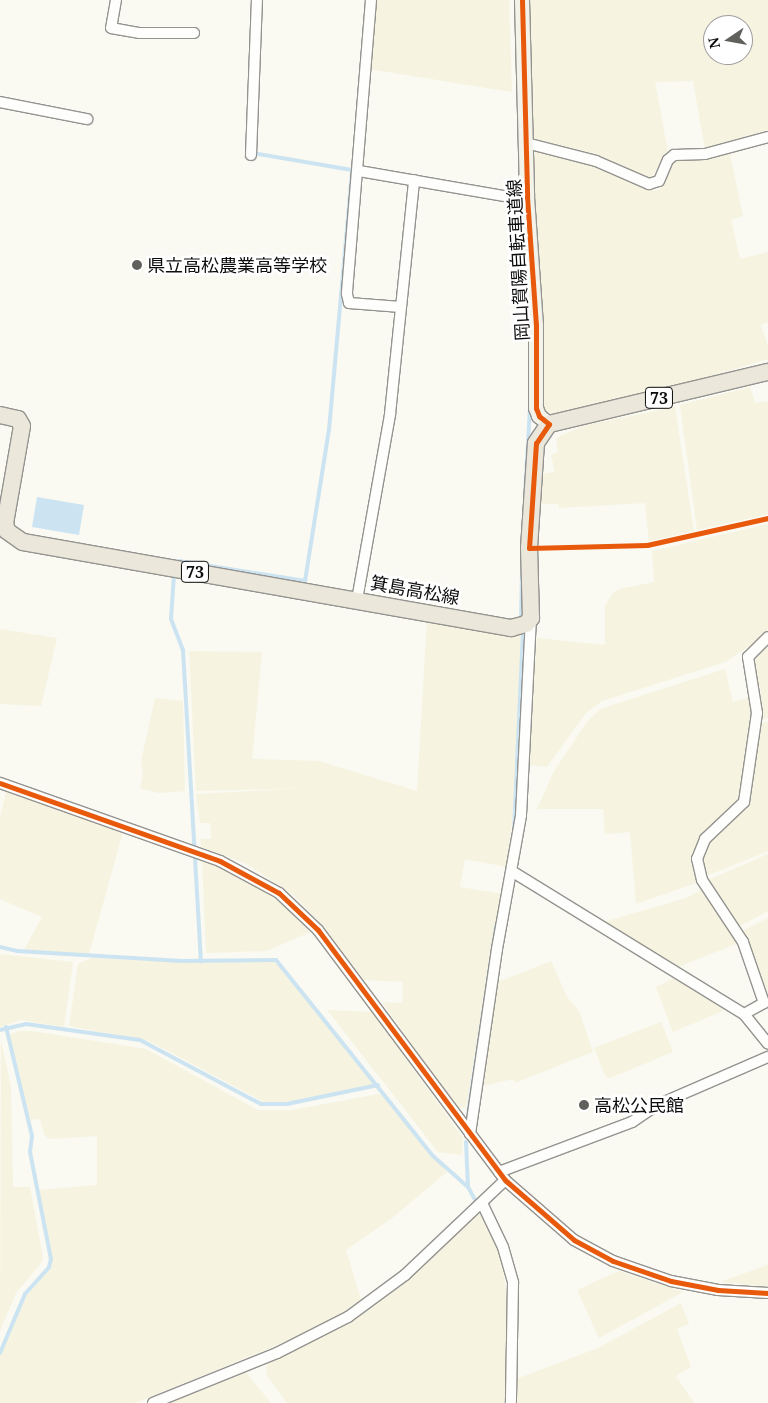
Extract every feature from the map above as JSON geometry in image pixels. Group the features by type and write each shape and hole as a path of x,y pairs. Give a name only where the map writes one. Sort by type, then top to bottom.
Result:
{"main road":[{"name":"岡山賀陽自転車道線","path":"522,0 526,143 523,197 536,325 536,408 539,416 549,424"},
{"name":"73","path":"549,424 768,372"},
{"name":"箕島高松線","path":"0,415 18,419 22,426 5,523 7,531 23,542 357,600 525,623"},
{"path":"525,623 536,443 549,424"}],"street":[{"path":"116,0 111,28 139,33 194,33"},
{"path":"251,152 257,0"},
{"path":"371,0 359,171 347,294 349,303 401,307"},
{"path":"0,102 87,119"},
{"path":"526,143 596,161 649,184 659,181 668,160 674,156 710,153 768,137"},
{"path":"359,171 523,197"},
{"path":"357,600 390,414 414,180"},
{"path":"470,1134 497,949 513,872 522,806 525,623"},
{"path":"744,1014 764,1003 743,942 702,880 697,859 705,839 744,802 757,713 748,656 768,637"},
{"path":"0,783 196,852 261,881 309,921 502,1176 574,1240 622,1265 695,1287 768,1293"},
{"path":"513,872 744,1014 768,1044"},
{"path":"153,1403 277,1352 348,1317 384,1292 480,1205 502,1176 632,1122 657,1105 768,1057"},
{"path":"480,1205 503,1247 513,1283 511,1403"}],"shaded area":[{"path":"374,0 509,0 512,92 369,69"},
{"path":"528,0 768,0 768,130 705,149 693,81 655,82 668,152 650,179 592,153 530,138"},
{"path":"535,151 595,165 642,188 656,191 662,187 671,163 676,159 704,159 730,154 743,216 731,220 740,259 768,252 768,322 761,325 768,346 768,359 646,395 550,416 545,413 541,407 531,189"},
{"path":"750,387 755,403 768,401 768,514 697,530 680,405"},
{"path":"675,407 694,531 649,541 645,503 559,508 558,504 538,504 540,474 555,472 551,455 558,452 556,439 586,425"},
{"path":"768,524 768,630 756,642 725,662 602,701 586,713 547,767 528,765 537,638 605,645 605,606 613,593 619,589 654,582 652,551"},
{"path":"427,619 521,634 516,779 507,867 465,859 460,887 502,894 466,1107 457,1108 382,1002 402,1003 403,982 364,980 322,925 293,895 247,864 201,847 200,839 211,839 210,823 200,823 196,794 307,788 196,791 189,651 262,652 252,759 319,761 417,791"},
{"path":"0,629 57,638 41,706 0,704"},
{"path":"768,644 768,718 759,720 761,692 753,658"},
{"path":"725,669 733,702 754,696 741,798 703,837 699,882 636,904 630,832 605,834 603,809 537,809 554,771 587,722 600,709"},
{"path":"155,698 183,701 185,791 159,793 140,788 143,775 141,761"},
{"path":"768,722 768,851 704,877 700,864 704,847 746,805 759,724"},
{"path":"6,792 123,832 89,954 24,950 42,917 0,899 0,818"},
{"path":"768,854 768,911 738,927 706,881"},
{"path":"202,859 244,878 282,904 310,932 267,951 206,953"},
{"path":"705,888 741,942 678,967 604,922 686,898"},
{"path":"768,918 768,1004 740,932"},
{"path":"0,954 73,962 64,1027 21,1020 0,1027"},
{"path":"92,958 174,962 267,958 278,961 376,1085 298,1101 266,1103 149,1041 69,1026 78,964"},
{"path":"551,961 567,997 579,1011 593,1052 515,1083 513,1079 482,1086 493,984"},
{"path":"676,977 720,1005 723,1011 673,1032 656,987"},
{"path":"327,1010 372,1012 463,1138 462,1155 438,1152"},
{"path":"661,1022 673,1052 610,1078 605,1076 594,1048"},
{"path":"18,1031 32,1031 146,1049 258,1110 292,1110 384,1093 447,1172 392,1218 346,1250 361,1300 319,1328 135,1403 0,1403 0,1356 25,1298 49,1269 52,1260 39,1190 97,1185 97,1136 49,1139 44,1135 40,1119 30,1120 9,1035"},
{"path":"1,1040 11,1087 13,1187 30,1187 43,1257 42,1262 16,1293 0,1331"},
{"path":"480,1212 499,1252 507,1293 505,1403 287,1403 266,1374 267,1360 397,1285"},
{"path":"768,1264 768,1287 720,1282 765,1266"},
{"path":"619,1271 683,1292 599,1338 577,1290"},
{"path":"681,1303 689,1324 677,1329 691,1367 676,1376 694,1403 515,1403 516,1379 598,1348"},
{"path":"244,1370 271,1403 158,1403"}],"water":[{"path":"37,497 84,505 79,535 32,527"}],"waterway":[{"path":"178,563 179,561 305,581 329,430 352,170 253,153"},
{"path":"525,493 530,408"},
{"path":"521,621 522,573"},
{"path":"174,574 171,619 183,650 201,961"},
{"path":"514,830 523,630"},
{"path":"468,1114 496,926"},
{"path":"0,947 17,951 182,961 276,960 433,1156 468,1187"},
{"path":"0,1030 26,1024 140,1040 261,1104 287,1104 378,1085"},
{"path":"0,1353 25,1294 49,1267 51,1259 30,1152 32,1136 6,1027"},
{"path":"466,1142 468,1187 478,1205"}],"cycle path":[{"path":"522,0 527,197 536,325 536,408 539,416 549,424 536,443 529,548 647,545 768,518"},
{"path":"0,783 220,861 279,893 318,930 505,1180 574,1240 613,1261 671,1281 718,1290 768,1293"}],"place":[{"name":"県立高松農業高等学校","path":"137,265"},
{"name":"高松公民館","path":"584,1105"}]}
